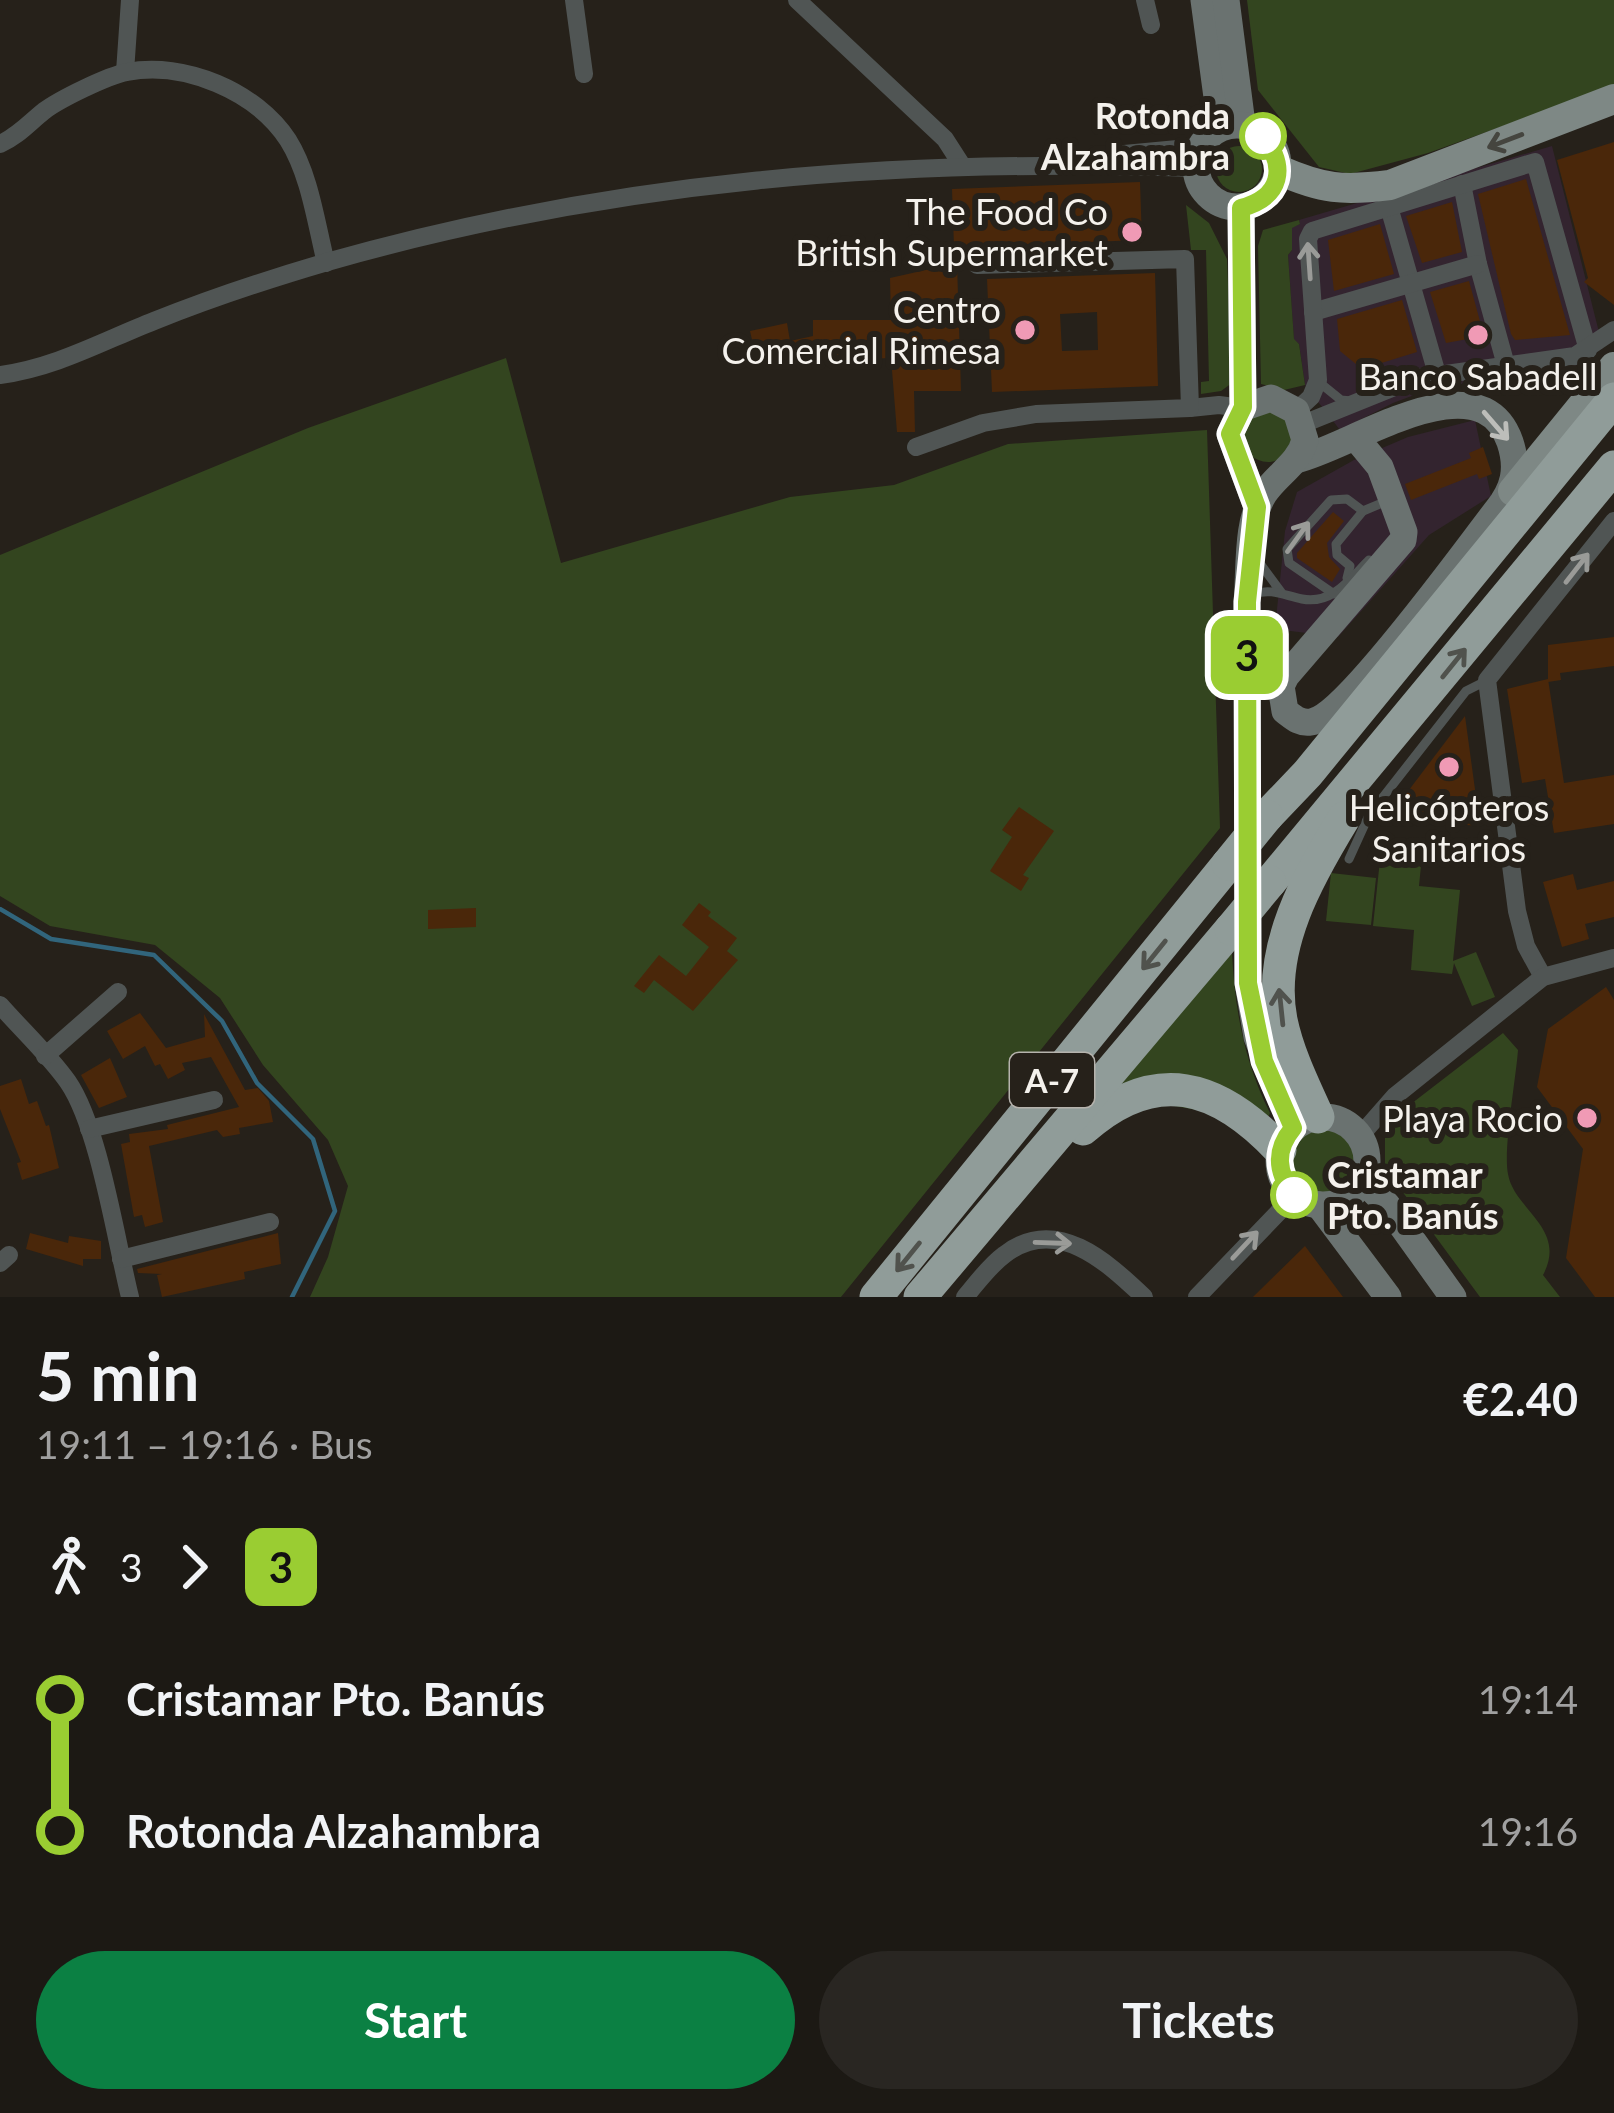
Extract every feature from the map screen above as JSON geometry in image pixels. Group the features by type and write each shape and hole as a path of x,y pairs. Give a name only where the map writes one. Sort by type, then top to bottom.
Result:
{"highway":[{"name":"A-7","path":"876,1297 1276,804 1308,773 1614,399"},
{"name":"A-7","path":"920,1297 1356,776 1380,754 1614,467"},
{"path":"1276,804 1297,766 1350,694"},
{"path":"1040,1154 1071,1139 1127,1096 1177,1089 1224,1104 1259,1128 1297,1132 1293,1061 1280,1016 1283,950 1326,848 1380,754"}],"main road":[{"path":"1279,170 1318,187 1390,184 1614,99"},
{"path":"1513,491 1601,359"}],"street":[{"path":"125,72 130,0"},
{"path":"574,0 584,74"},
{"path":"796,0 945,139 963,167"},
{"path":"1145,0 1151,25"},
{"path":"1204,0 1232,126"},
{"path":"1226,0 1232,126"},
{"path":"0,144 47,108 125,72 184,71 226,88 286,138 302,171 326,263"},
{"path":"0,375 48,365 158,320 326,263 566,205 747,179 1197,158 1232,126 1258,129 1277,154 1279,170 1262,200 1241,208 1215,202 1198,181 1197,158"},
{"path":"1290,411 1311,397 1318,380 1308,239 1312,231 1535,162 1601,359"},
{"path":"1462,184 1478,265 1511,368"},
{"path":"1389,207 1437,374"},
{"path":"1241,208 1245,356 1231,444 1257,507 1247,602 1248,983 1264,1061 1297,1132"},
{"path":"977,265 1185,259 1198,408"},
{"path":"1313,312 1478,265"},
{"path":"1601,359 1614,330"},
{"path":"1245,356 1253,386 1290,411 1305,440 1257,507"},
{"path":"916,447 983,423 1036,414 1198,408 1290,411 1356,401 1437,374 1511,368 1575,356 1601,359"},
{"path":"1242,464 1264,473 1432,406 1459,404 1493,417 1508,435 1516,461 1513,491 1350,694 1324,716 1303,722 1286,711 1281,686 1286,676 1397,549 1404,532 1392,520 1381,467 1357,438"},
{"path":"1543,977 1526,946 1517,911 1487,680 1614,521"},
{"path":"1360,1136 1395,1096 1543,977 1614,958"},
{"path":"45,1056 118,992"},
{"path":"0,1005 68,1082 89,1129 130,1297"},
{"path":"89,1129 214,1100"},
{"path":"1197,1297 1306,1200 1343,1201 1364,1180 1367,1157 1360,1136 1335,1118 1297,1132 1279,1166 1306,1200 1388,1297"},
{"path":"1364,1180 1453,1297"},
{"path":"121,1259 270,1222"},
{"path":"965,1297 1011,1250 1054,1240 1104,1259 1144,1297"}],"lane":[{"path":"1501,316 1511,368"},
{"path":"1318,380 1341,400 1356,401"},
{"path":"1247,602 1257,592 1281,592 1303,599 1334,594 1346,584 1392,520 1363,511 1347,499 1331,500 1287,549 1289,563 1334,594"},
{"path":"1346,584 1350,566 1335,548 1363,511"},
{"path":"1252,551 1281,592"},
{"path":"1348,859 1369,815 1466,691 1487,680"}],"shaded area":[{"path":"1552,146 1603,348 1570,369 1433,388 1340,430 1305,385 1299,344 1294,340 1288,255 1292,227 1299,220"},
{"path":"1475,420 1491,496 1429,535 1338,637 1275,629 1285,531 1297,492 1408,437"}],"green space":[{"path":"1247,0 1614,0 1614,86 1428,153 1350,174 1319,167 1258,90"},
{"path":"1239,146 1256,152 1262,169 1256,186 1239,192 1222,186 1216,169 1222,152"},
{"path":"1186,205 1209,223 1227,259 1232,383 1221,391 1201,394 1201,382 1209,381 1206,250 1191,250"},
{"path":"1299,220 1292,228 1288,255 1294,339 1299,344 1305,385 1284,390 1261,384 1258,246 1263,230"},
{"path":"506,358 561,563 790,497 894,485 1008,444 1207,430 1220,828 841,1297 310,1297 328,1257 348,1186 328,1140 263,1065 220,998 155,945 50,926 0,896 0,555 308,428"},
{"path":"1268,412 1286,419 1293,437 1286,455 1268,462 1250,455 1243,437 1250,419"},
{"path":"1382,841 1423,845 1419,886 1460,890 1453,961 1476,952 1495,997 1472,1006 1454,963 1452,974 1411,970 1414,930 1373,926"},
{"path":"1331,873 1376,878 1371,925 1326,921"},
{"path":"1232,953 1242,1035 1270,1113 1266,1122 1111,1095"},
{"path":"1503,1033 1518,1050 1508,1174 1544,1232 1549,1259 1543,1275 1560,1297 1480,1297 1385,1168 1385,1124"},
{"path":"1322,1128 1345,1138 1355,1161 1345,1184 1322,1194 1299,1184 1289,1161 1299,1138"}],"building":[{"path":"1614,142 1614,305 1584,282 1588,278 1557,160"},
{"path":"1526,179 1570,335 1515,340 1511,334 1478,194"},
{"path":"1140,182 1142,240 954,247 952,189"},
{"path":"1452,202 1462,252 1422,263 1406,216"},
{"path":"1380,224 1394,274 1334,291 1328,240"},
{"path":"957,263 961,391 914,391 915,432 897,432 891,358 814,361 814,354 758,366 750,331 787,323 790,341 813,336 813,320 891,320 890,278"},
{"name":"Centro Comercial Rimesa","path":"1155,273 1158,386 992,392 987,279","holes":["1097,312 1098,350 1062,351 1060,314"]},
{"path":"1469,281 1484,336 1446,343 1430,292"},
{"path":"1402,300 1417,352 1362,369 1340,351 1337,319"},
{"path":"1483,447 1492,474 1479,479 1477,474 1411,500 1405,484 1471,458 1469,453"},
{"path":"1333,512 1344,521 1327,543 1329,557 1340,569 1332,582 1297,558 1297,553"},
{"path":"1614,637 1614,666 1560,673 1561,680 1548,682 1548,645"},
{"path":"1548,679 1564,783 1614,775 1614,824 1554,833 1545,779 1522,783 1507,689"},
{"name":"Helicópteros Sanitarios","path":"1465,716 1480,826 1387,819"},
{"path":"1019,807 1054,831 1023,875 1029,878 1021,891 990,871 1012,837 1002,830"},
{"path":"1573,874 1577,890 1614,881 1614,917 1585,924 1589,939 1562,947 1543,882"},
{"path":"699,903 737,938 727,951 738,960 693,1011 654,980 644,993 634,986 659,955 686,976 709,947 682,925"},
{"path":"476,908 476,927 428,929 428,910"},
{"name":"Playa Rocio","path":"1606,987 1614,1000 1614,1297 1595,1297 1566,1258 1583,1149 1537,1087 1548,1029"},
{"path":"140,1013 166,1048 205,1037 204,1014 245,1090 258,1088 269,1101 273,1122 239,1128 240,1134 223,1137 217,1130 149,1146 163,1222 145,1227 142,1215 134,1217 121,1144 130,1142 129,1134 168,1129 167,1125 239,1107 211,1057 182,1063 185,1070 168,1079 145,1046 123,1059 107,1031"},
{"path":"110,1058 127,1097 99,1108 81,1075"},
{"path":"21,1079 29,1104 37,1101 49,1125 59,1168 22,1180 17,1163 21,1162 0,1109 0,1086"},
{"path":"30,1233 68,1243 69,1236 101,1241 101,1259 83,1259 83,1266 26,1249"},
{"path":"278,1233 281,1264 244,1272 245,1279 162,1297 157,1275 162,1274 138,1273 137,1269"},
{"path":"1305,1246 1343,1297 1253,1297"}],"waterway":[{"path":"0,909 51,939 154,955 222,1021 257,1083 313,1139 335,1211 292,1297"}],"bus line":[{"name":"3","path":"1263,136 1277,154 1279,170 1262,200 1241,208 1243,407 1230,434 1257,507 1247,602 1248,983 1264,1061 1293,1128 1280,1150 1279,1166 1294,1195"}],"place":[{"name":"Rotonda Alzahambra","path":"1263,136"},
{"name":"The Food Co British Supermarket","path":"1132,232"},
{"name":"Centro Comercial Rimesa","path":"1025,330"},
{"name":"Banco Sabadell","path":"1478,335"},
{"name":"Helicópteros Sanitarios","path":"1449,767"},
{"name":"Playa Rocio","path":"1587,1118"},
{"name":"Cristamar Pto. Banús","path":"1294,1195"}]}
